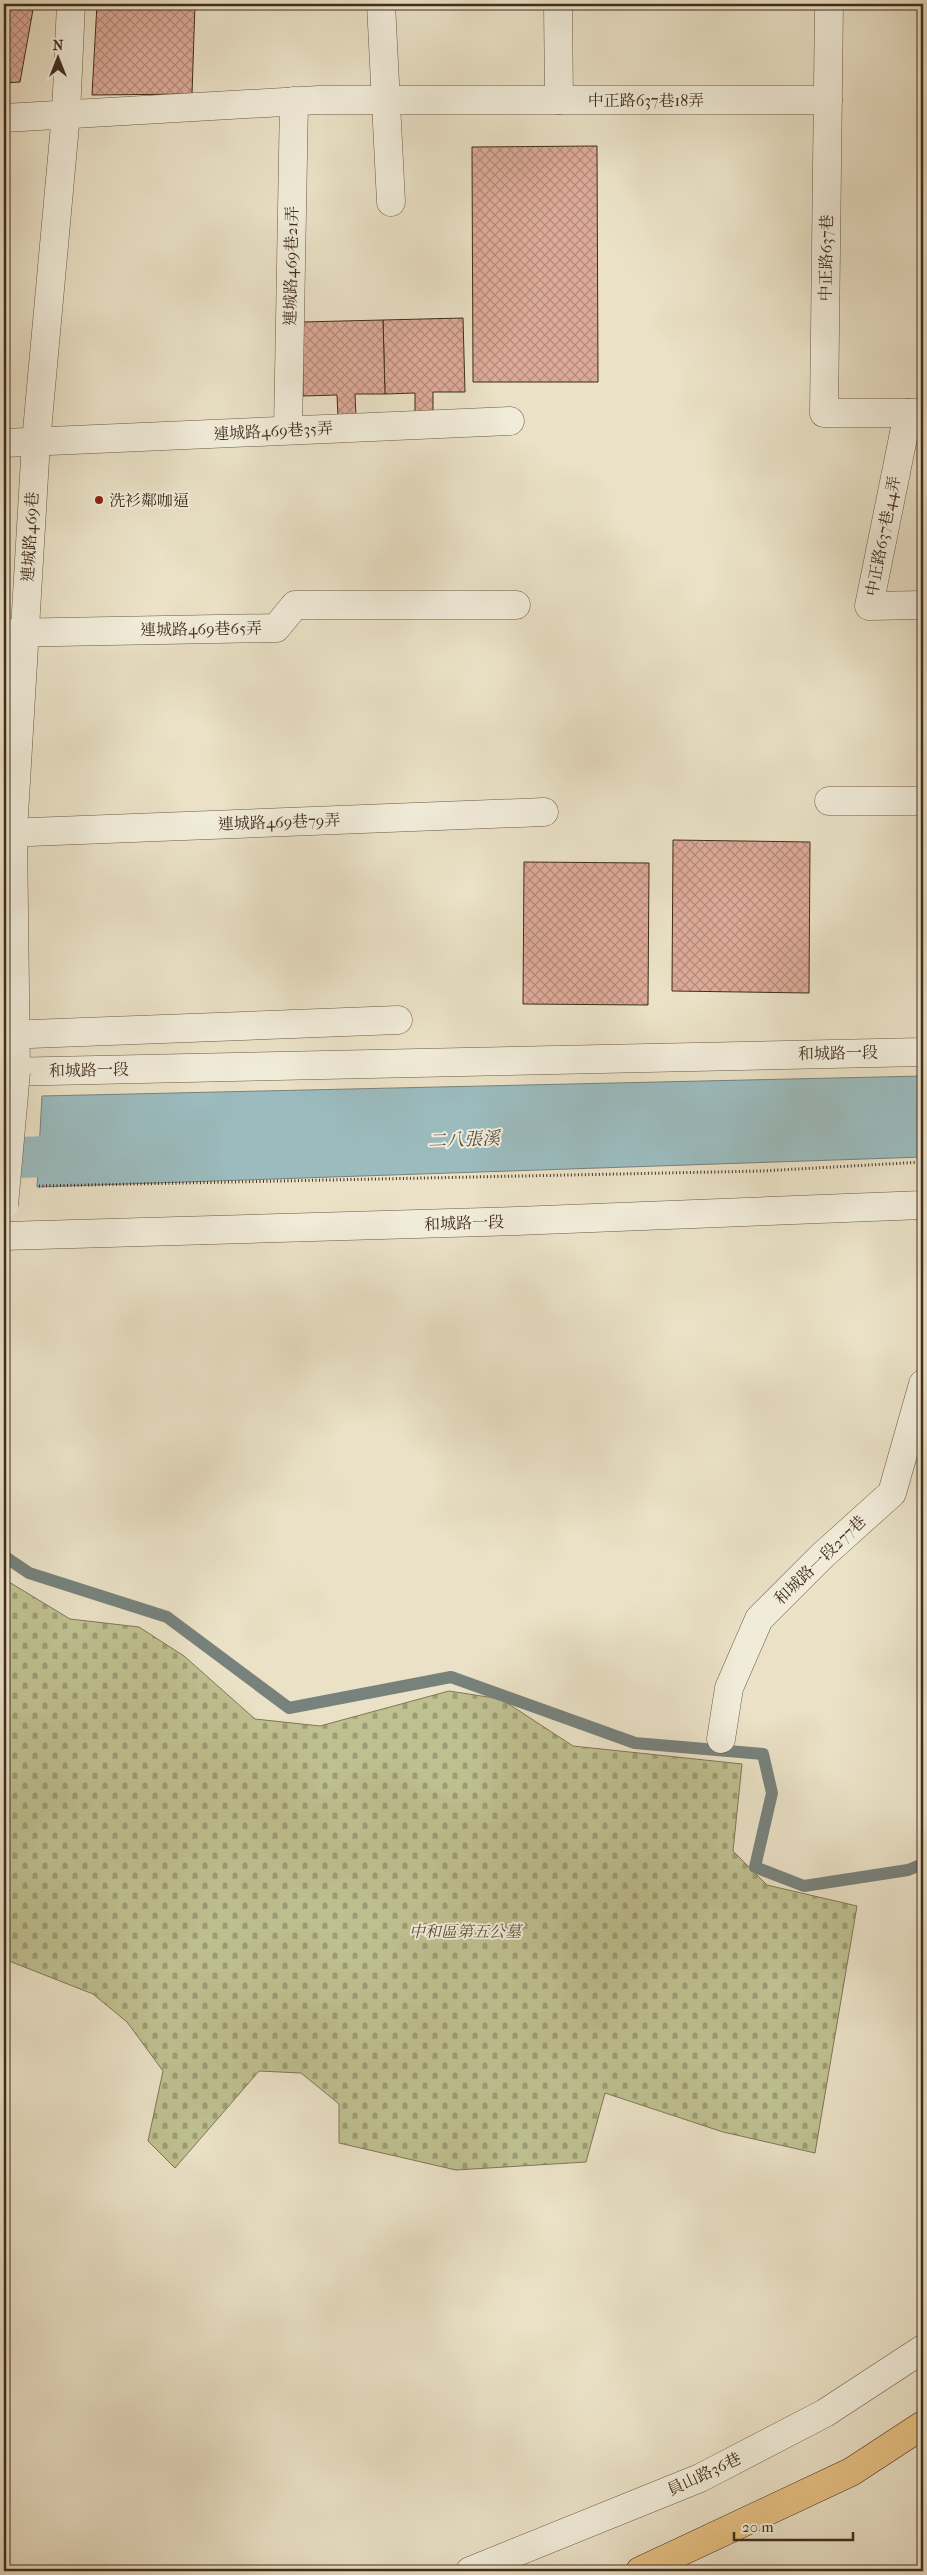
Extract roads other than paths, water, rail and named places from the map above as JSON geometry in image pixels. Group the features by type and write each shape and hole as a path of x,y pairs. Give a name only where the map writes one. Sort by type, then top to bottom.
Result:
{"highway":[{"path":"640,2571 664,2558 850,2472 923,2425"},
{"path":"628,2571 664,2558"}],"street":[{"name":"連城路469巷","path":"4,1205 10,1072 9,833 14,633 36,442 66,114 71,4"},
{"path":"381,4 384,100 391,202"},
{"path":"4,118 294,101 559,100 558,4"},
{"name":"中正路637巷","path":"829,4 824,413 915,413"},
{"name":"中正路637巷18弄","path":"559,100 828,100"},
{"name":"連城路469巷21弄","path":"288,430 294,101"},
{"name":"中正路637巷44弄","path":"915,413 869,606 923,605"},
{"name":"連城路469巷35弄","path":"4,442 510,421"},
{"name":"連城路469巷65弄","path":"14,633 276,628 295,605 516,605"},
{"path":"829,802 923,801"},
{"name":"連城路469巷79弄","path":"9,833 544,812"},
{"path":"10,1034 398,1020"},
{"name":"和城路一段","path":"10,1072 923,1052"},
{"name":"和城路一段","path":"4,1236 517,1221 923,1205"},
{"name":"和城路一段277巷","path":"721,1739 729,1688 759,1619 823,1555 892,1493 923,1384"},
{"name":"員山路36巷","path":"470,2571 700,2478 825,2413 923,2350"}],"water":[{"path":"923,1076 923,1157 37,1187 42,1096"}],"waterway":[{"name":"二八張溪","path":"4,1158 94,1155"},
{"path":"4,1556 29,1573 167,1617 289,1708 451,1677 635,1743 763,1754 772,1793 755,1867 804,1886 908,1870 923,1864"}],"place":[{"name":"洗衫鄰咖逼","path":"99,500"}],"park label":[{"name":"中和區第五公墓","path":"465,1931"}]}
